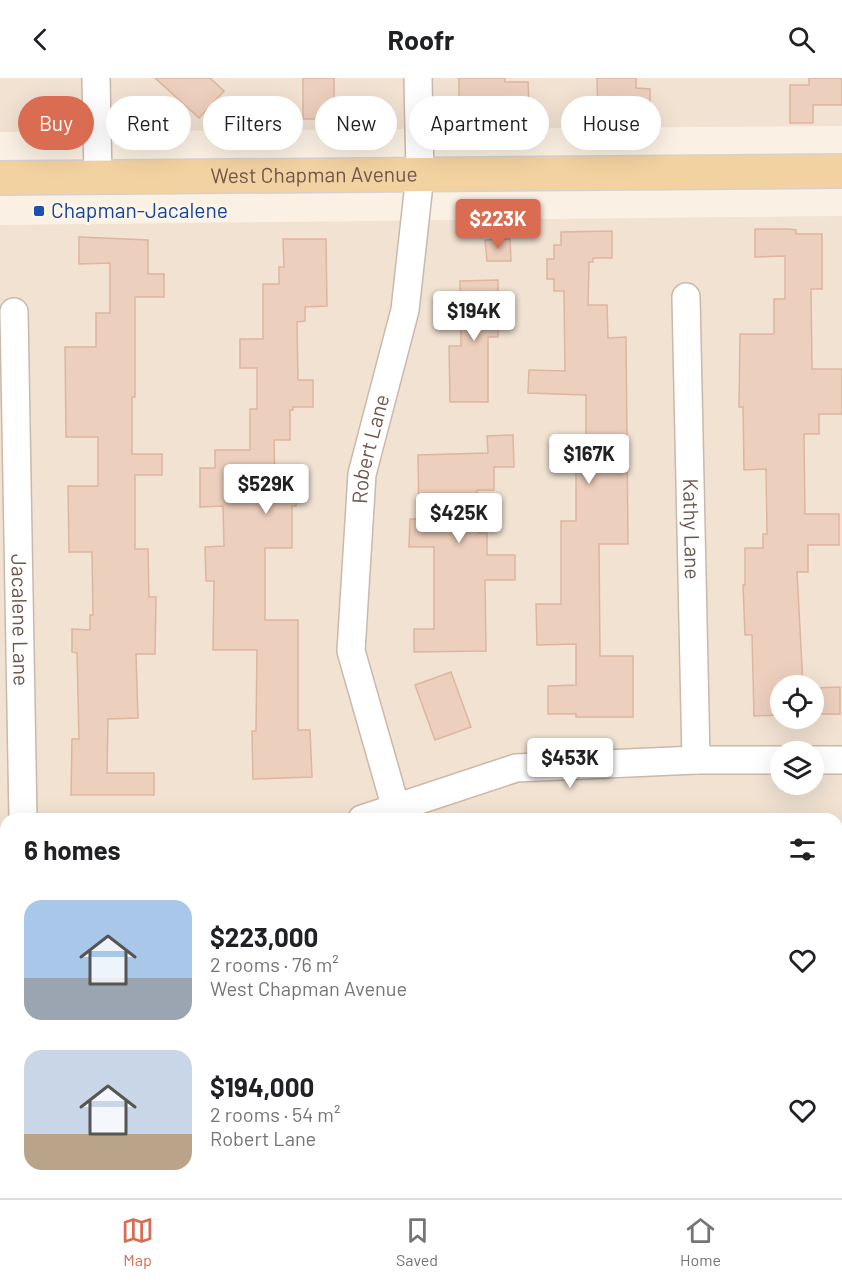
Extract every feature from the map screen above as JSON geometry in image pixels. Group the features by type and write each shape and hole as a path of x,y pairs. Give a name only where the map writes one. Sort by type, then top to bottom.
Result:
{"main road":[{"name":"West Chapman Avenue","path":"0,178 842,171"}],"street":[{"path":"96,78 98,177"},
{"name":"Robert Lane","path":"398,813 351,651 362,474 405,310 420,176 418,78"},
{"name":"Kathy Lane","path":"686,297 696,760"},
{"name":"Jacalene Lane","path":"14,312 22,813"},
{"path":"401,813 516,768 696,760 770,760"},
{"path":"824,760 842,760"}],"shaded area":[{"path":"0,78 842,78 842,126 661,127 661,96 561,96 561,128 549,128 549,96 409,96 409,129 397,129 397,96 315,96 315,130 303,130 303,96 203,96 203,131 191,131 191,96 106,96 106,131 94,131 94,96 18,96 18,132 0,132"},
{"path":"842,216 842,813 0,813 0,225"}],"building":[{"path":"155,78 210,78 224,91 219,96 203,96 203,114 199,118 191,111 191,96 175,96"},
{"path":"303,78 334,78 334,96 315,96 315,119 303,119"},
{"path":"459,78 505,78 505,82 528,82 529,96 459,96"},
{"path":"597,78 636,78 636,88 650,89 650,96 597,96"},
{"path":"809,78 842,78 842,105 813,105 813,123 790,123 790,85 809,85"},
{"path":"755,229 789,229 796,230 796,234 822,234 822,289 811,289 812,369 842,369 842,414 819,414 819,434 804,434 805,514 839,514 839,545 808,545 808,572 797,572 802,675 770,675 770,715 754,716 752,635 745,635 743,585 745,585 745,548 763,548 763,534 767,534 766,469 744,470 743,407 739,407 740,334 774,334 774,299 785,299 785,256 755,257"},
{"path":"612,231 612,258 593,258 593,262 589,262 588,305 607,305 608,338 626,337 628,544 599,544 600,656 633,656 633,717 576,717 576,714 548,714 548,686 576,685 576,644 537,645 536,604 561,604 561,521 576,521 576,450 586,450 586,395 528,393 529,370 565,371 564,291 554,291 554,279 547,279 547,259 554,259 554,245 561,245 561,232"},
{"path":"79,237 148,240 148,274 164,274 164,297 135,297 135,397 132,397 132,454 162,454 162,475 135,475 135,549 148,549 149,597 156,597 155,654 136,654 138,718 108,719 107,773 154,773 154,795 71,795 72,739 79,739 77,653 72,652 72,629 90,630 90,615 93,615 92,552 69,552 68,486 98,486 98,437 66,437 65,347 96,347 96,313 110,313 110,263 79,264"},
{"path":"283,239 326,239 327,306 305,307 305,321 297,322 298,380 313,380 313,407 293,407 293,410 290,410 290,440 274,440 275,484 296,484 296,506 292,506 292,548 265,548 265,620 298,620 298,730 310,730 312,777 253,779 252,731 256,731 257,650 213,650 214,581 206,581 205,547 224,546 223,506 200,507 200,468 215,468 215,450 250,450 250,409 257,409 257,368 240,368 240,339 263,339 263,284 279,284 279,267 284,267"},
{"path":"510,239 511,261 487,261 485,240"},
{"path":"498,280 498,337 488,337 488,402 450,402 449,346 461,346 460,281"},
{"path":"513,435 514,467 494,467 494,490 477,490 478,533 487,533 487,555 515,555 515,580 485,580 486,651 414,652 414,629 434,629 434,547 409,547 410,519 419,519 418,455 488,453 487,436"},
{"path":"451,672 471,727 435,740 415,685"},
{"path":"840,687 840,714 824,714 824,688"}],"place":[{"name":"Chapman-Jacalene","path":"39,211"}]}
